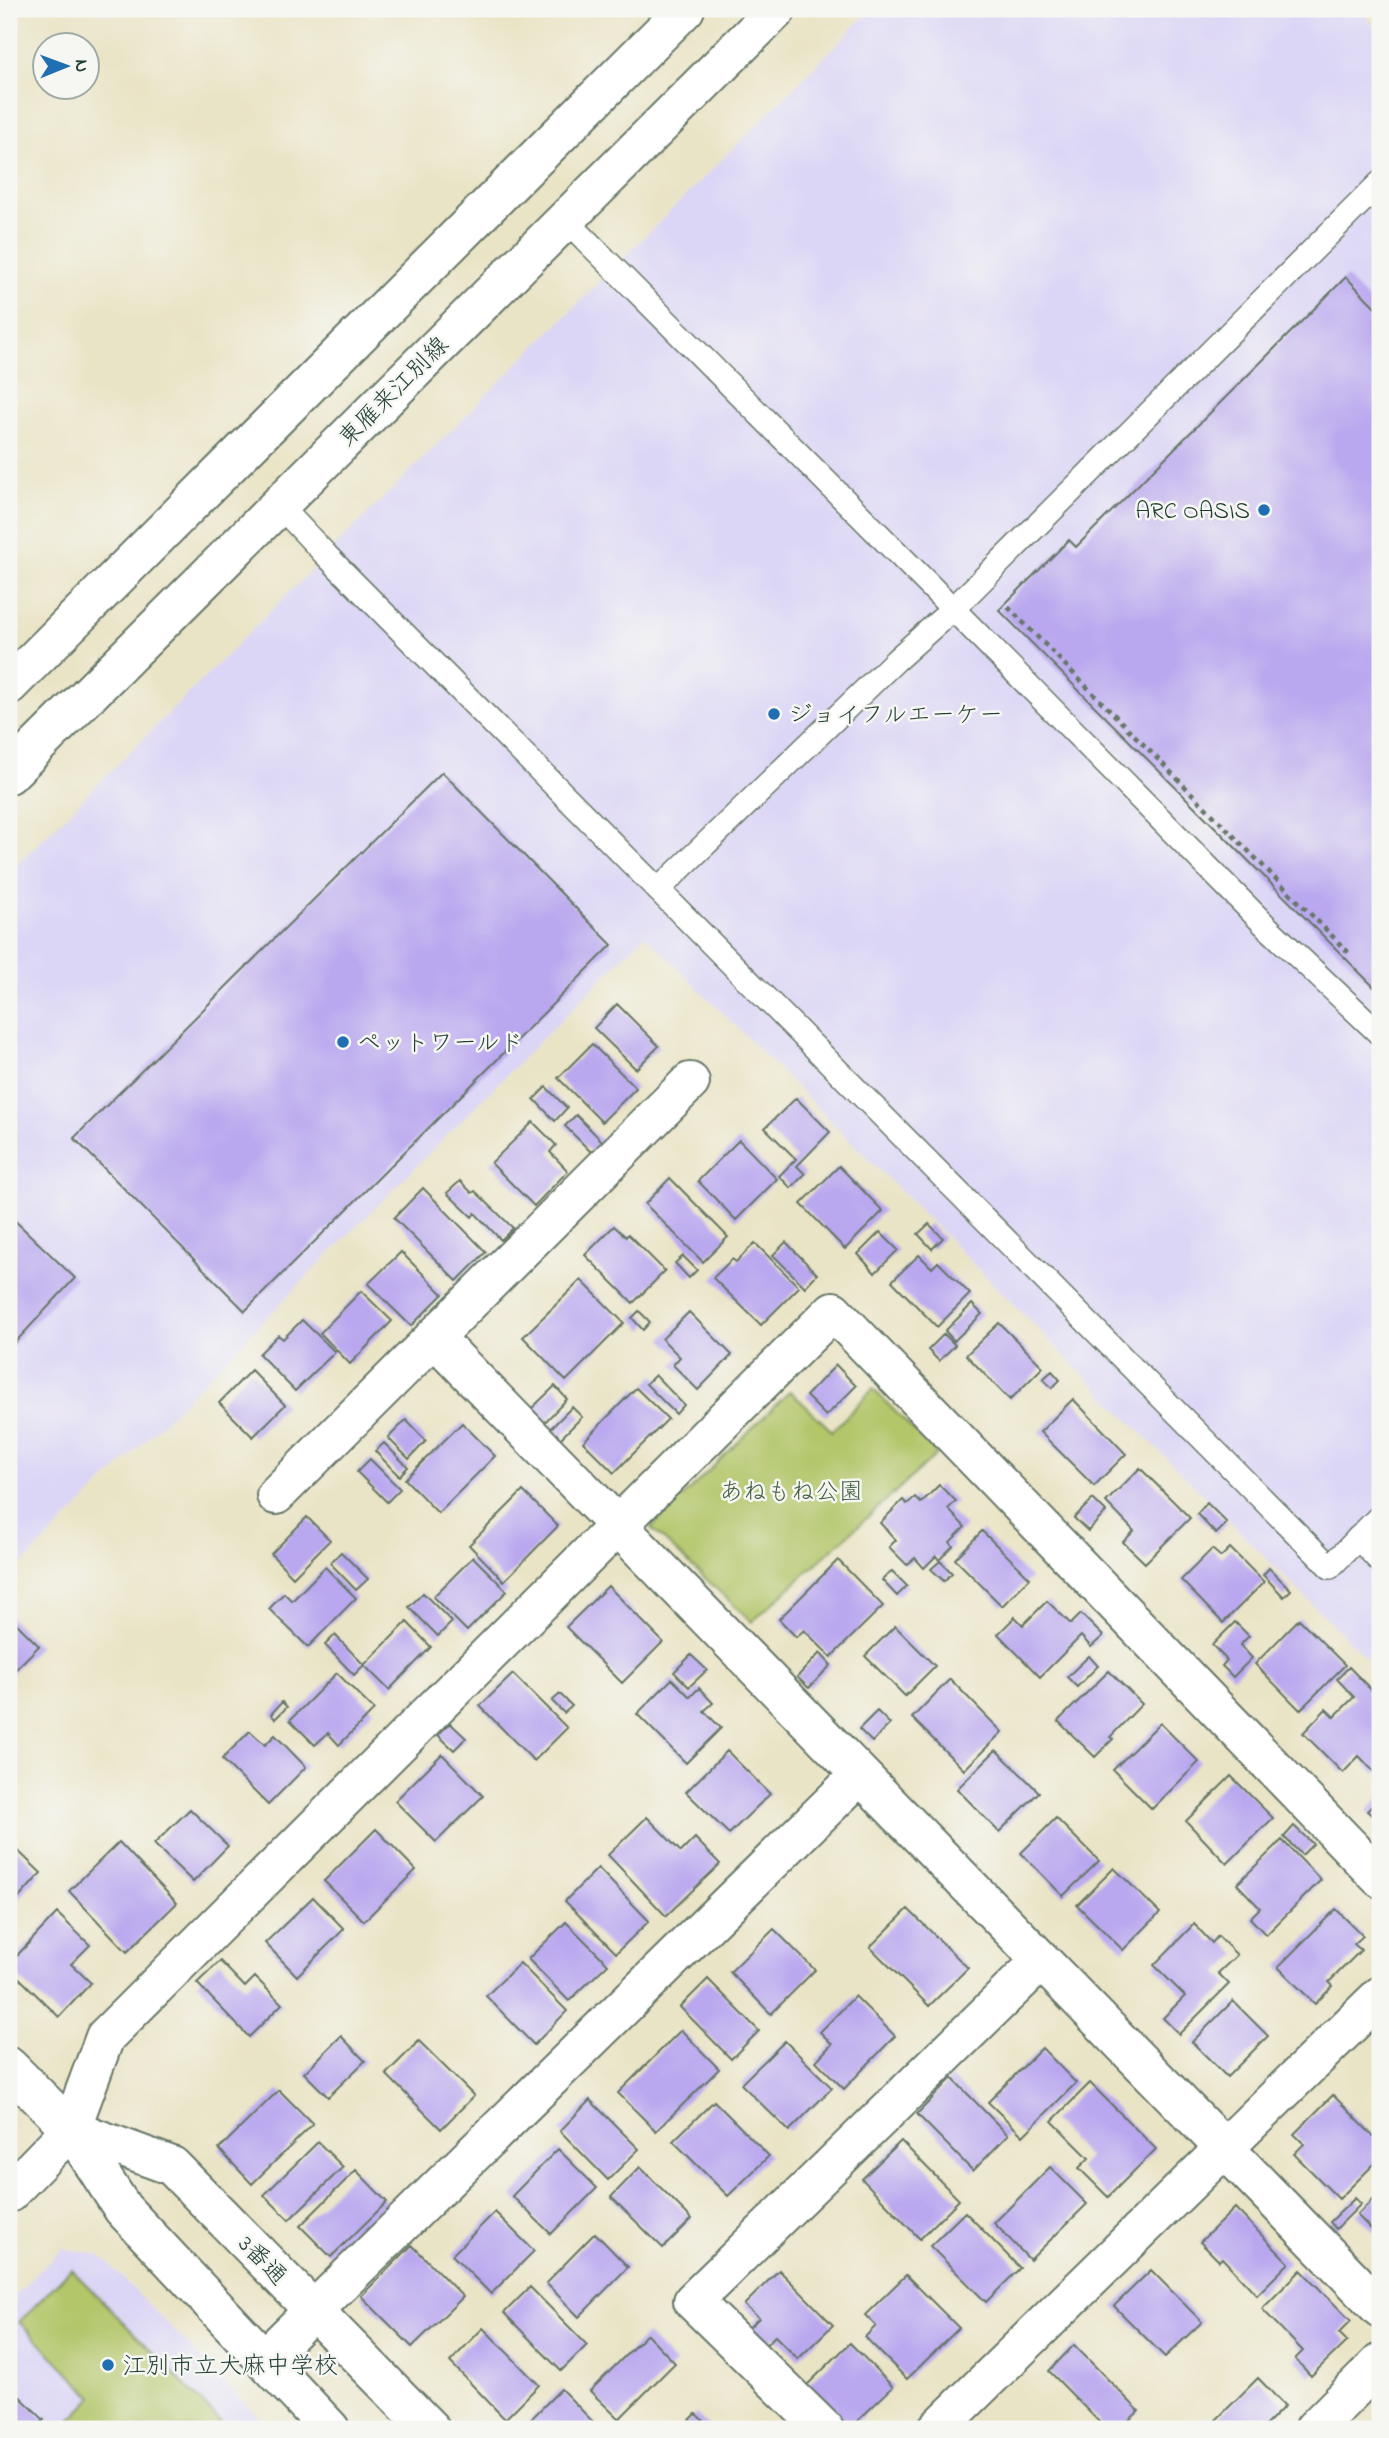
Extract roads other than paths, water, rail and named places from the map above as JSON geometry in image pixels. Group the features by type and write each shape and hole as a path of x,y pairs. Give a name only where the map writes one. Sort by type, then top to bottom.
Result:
{"street":[{"path":"9,685 685,9"},
{"name":"東雁来江別線","path":"9,774 777,9"},
{"path":"276,1495 690,1082"},
{"path":"9,2193 71,2129 105,2037 832,1311 1380,1878"},
{"path":"434,1337 1380,2308"},
{"path":"264,2359 860,1775"},
{"path":"824,2429 693,2301 1041,1961"},
{"path":"937,2429 1380,1996"},
{"name":"3番通","path":"9,2067 71,2129 123,2209 330,2429"},
{"name":"3番通","path":"71,2129 172,2166 430,2429"},
{"path":"1314,2429 1380,2363"}],"lane":[{"path":"658,890 896,660 953,609 1380,183"},
{"path":"565,219 1265,925 1380,1034"},
{"path":"279,505 335,565 1330,1567 1380,1516"},
{"path":"1358,1538 1380,1561"}],"place":[{"name":"ARC OASIS","path":"1264,510"},
{"name":"ジョイフルエーケー","path":"774,714"},
{"name":"ペットワールド","path":"343,1042"},
{"name":"江別市立大麻中学校","path":"108,2365"}],"park label":[{"name":"あねもね公園","path":"791,1491"}]}
